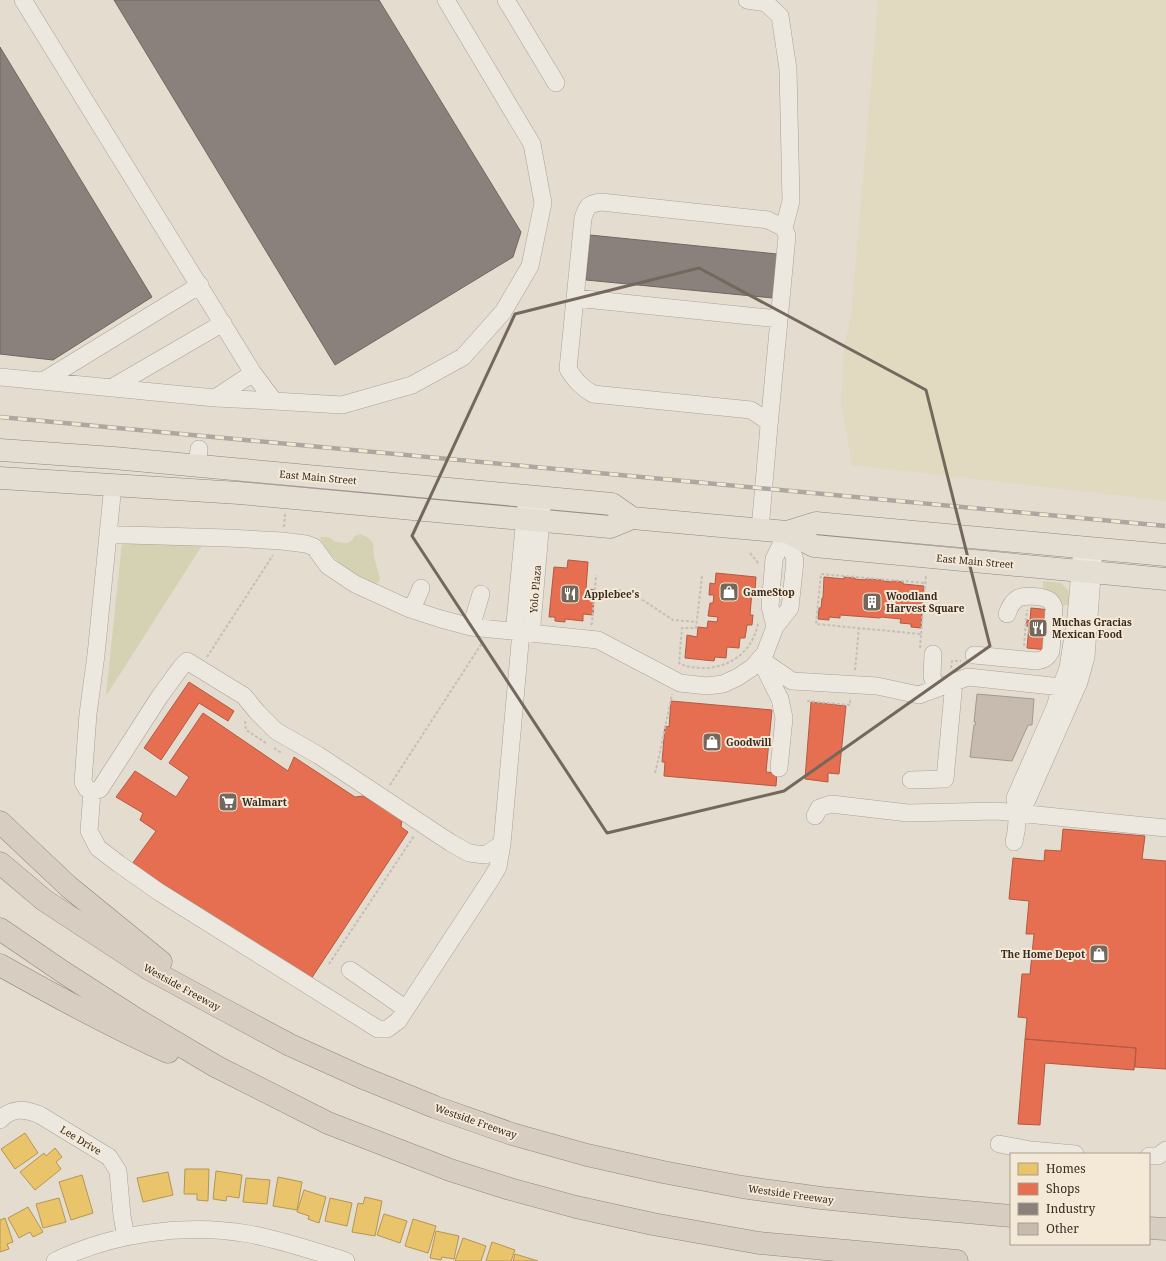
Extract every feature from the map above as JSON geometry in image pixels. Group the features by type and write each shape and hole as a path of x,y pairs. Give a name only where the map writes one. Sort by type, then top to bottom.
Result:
{"highway":[{"path":"0,822 69,887 219,1007"},
{"name":"Westside Freeway","path":"0,863 44,900 149,969 219,1007 290,1044 361,1076 435,1107 512,1134 663,1172 742,1187 821,1198 1010,1216"},
{"path":"0,929 136,1019 217,1067 328,1123"},
{"path":"0,965 129,1035 328,1123 450,1170 510,1189 576,1207 653,1224 759,1243 957,1261"},
{"path":"1150,1228 1166,1229"}],"main road":[{"name":"East Main Street","path":"0,450 198,457 535,497 612,504 632,518"},
{"name":"East Main Street","path":"0,478 239,493 610,527 632,518 760,529 787,532 814,546 1166,579"},
{"name":"East Main Street","path":"787,532 816,523 1166,556"}],"street":[{"path":"23,0 254,373 274,401"},
{"path":"0,377 216,398 342,405 412,385 463,357 503,312 530,266 543,203 532,144 446,0"},
{"path":"506,0 556,83"},
{"path":"747,0 766,3 780,16 788,69 790,140 791,201 784,228 787,236 760,529"},
{"path":"769,426 766,420 751,410 593,394 582,388 574,380 568,369 582,218 591,203 601,202 768,220 784,228"},
{"path":"43,382 200,285"},
{"path":"575,298 779,319"},
{"path":"111,388 223,323"},
{"path":"216,398 254,373"},
{"path":"113,485 96,655 88,714 83,782 86,789 92,792 100,789 160,696 182,666 187,662 244,696 257,712 276,731 318,755 445,839 469,852 485,855 502,844"},
{"name":"Yolo Plaza","path":"521,632 515,623 533,520 535,497"},
{"path":"108,535 127,534 282,541 306,544 314,547 328,566 355,584 410,609 471,627 598,640 678,682 707,686 723,684 738,677 753,667 765,653 775,627 770,606 774,559 787,532"},
{"path":"1018,813 1027,800 1079,682 1086,657 1086,572 1088,548"},
{"path":"1014,842 1018,813 1014,798 1055,707 1068,668 1076,617 1086,572"},
{"path":"410,609 421,588"},
{"path":"471,627 481,594"},
{"path":"974,655 1042,660 1049,655 1051,651 1054,608 1052,602 1041,597 1024,596 1014,601 1007,614"},
{"path":"92,792 89,831 98,848 165,896 378,1029 387,1029 398,1021 498,867 502,844 521,632"},
{"path":"934,654 932,676 936,689"},
{"path":"760,659 792,681 877,686 919,695 968,677 1061,687"},
{"path":"760,659 780,699 784,718 779,768"},
{"path":"911,780 946,779 954,682"},
{"path":"815,816 819,808 831,804 908,813 984,811 1018,813 1166,828"},
{"path":"350,970 406,1009"},
{"name":"Lee Drive","path":"0,1120 5,1115 15,1111 28,1110 40,1115 109,1157 118,1171 122,1216 126,1237"},
{"path":"999,1144 1031,1150 1064,1153"},
{"path":"1150,1156 1158,1156 1166,1150"},
{"path":"55,1261 85,1248 126,1237 166,1231 189,1230 248,1234 271,1239 346,1261"}],"path":[{"path":"199,669 276,552 281,552 285,514"},
{"path":"750,553 760,564"},
{"path":"921,634 926,568"},
{"path":"816,624 821,574 925,583"},
{"path":"590,627 592,623 596,575"},
{"path":"702,576 696,628 682,628 679,663 686,667 717,667 727,664 740,656 751,643 758,622"},
{"path":"594,596 619,590 635,595 673,620 697,622"},
{"path":"1023,659 1027,605"},
{"path":"382,797 488,635 489,629"},
{"path":"655,773 671,694 678,682"},
{"path":"245,719 246,730 266,743"},
{"path":"273,747 280,752 286,752"},
{"path":"329,964 414,835"}],"highlighted area":[{"path":"699,268 926,390 990,646 784,791 607,833 412,536 515,314"}],"shaded area":[{"path":"878,0 1166,0 1166,501 852,465 841,404 844,345 851,318"},
{"path":"361,534 370,539 373,543 374,557 380,578 379,582 376,584 343,566 329,553 320,537 329,537 336,542 347,543 355,536"},
{"path":"122,542 203,544 106,696"},
{"path":"1043,581 1061,583 1071,593 1070,606 1064,605 1060,609 1055,595 1043,588"}],"building: Homes":[{"path":"25,1133 38,1153 15,1169 1,1149"},
{"path":"55,1148 62,1157 56,1162 61,1169 35,1190 20,1172 44,1153 46,1156"},
{"path":"185,1169 209,1169 208,1201 197,1200 197,1194 184,1194"},
{"path":"216,1171 242,1175 239,1198 227,1196 226,1201 213,1199"},
{"path":"168,1172 173,1195 143,1202 137,1178"},
{"path":"82,1175 93,1213 71,1220 59,1182"},
{"path":"278,1177 302,1182 297,1210 273,1206"},
{"path":"246,1178 270,1180 267,1204 243,1202"},
{"path":"304,1190 326,1197 319,1223 308,1219 309,1216 297,1212"},
{"path":"365,1197 382,1201 375,1236 352,1232 358,1203 363,1204"},
{"path":"59,1198 66,1222 43,1228 36,1204"},
{"path":"330,1198 352,1203 347,1226 325,1221"},
{"path":"28,1207 43,1232 33,1237 30,1232 19,1238 8,1218"},
{"path":"384,1214 407,1221 400,1243 377,1235"},
{"path":"5,1218 13,1242 7,1244 9,1249 0,1252 0,1220"},
{"path":"413,1219 436,1226 428,1253 405,1246"},
{"path":"436,1231 459,1236 454,1259 442,1257 441,1260 430,1258"},
{"path":"463,1238 486,1246 481,1261 455,1261"},
{"path":"492,1242 515,1250 511,1261 486,1261"},
{"path":"515,1254 538,1261 513,1261"}],"building: Shops":[{"path":"568,560 588,562 586,589 595,590 593,615 583,614 583,621 565,619 565,622 555,621 555,617 549,617 554,567 567,568"},
{"path":"716,573 756,577 755,591 752,591 750,615 753,615 752,625 747,625 745,638 740,638 739,648 727,647 726,658 715,657 714,661 685,658 687,635 697,637 698,627 707,628 708,621 717,622 718,617 708,616 710,603 713,603 714,595 709,595 710,583 715,584"},
{"name":"Woodland Harvest Square","path":"824,577 883,580 924,586 921,628 911,627 911,624 900,623 901,619 881,617 840,615 840,618 829,617 829,620 818,619 819,608 821,608 823,598"},
{"path":"1031,608 1051,610 1048,650 1027,648 1029,626 1026,626 1027,620 1030,621"},
{"path":"189,682 234,711 228,721 199,703 161,760 144,748"},
{"path":"671,701 772,710 766,772 777,773 776,786 664,776 665,762 662,762 665,726 669,727"},
{"path":"811,702 846,706 839,774 828,773 828,782 805,779"},
{"path":"203,713 288,771 294,757 355,797 363,796 402,819 401,827 408,832 311,979 132,864 156,831 140,820 143,813 116,797 135,771 176,797 189,777 169,763"},
{"name":"The Home Depot","path":"1063,829 1145,836 1142,859 1166,861 1166,1069 1135,1067 1136,1048 1025,1039 1027,1018 1018,1017 1022,974 1030,974 1034,934 1026,934 1029,901 1009,899 1013,858 1044,861 1045,850 1061,851"},
{"path":"1025,1039 1136,1048 1134,1070 1045,1063 1040,1125 1018,1124"}],"building: Industry":[{"path":"114,0 379,0 521,232 513,257 335,365"},
{"path":"0,47 152,297 53,360 0,354"},
{"path":"590,235 777,254 773,298 586,280"}],"building: Other":[{"path":"977,694 1034,699 1032,725 1028,725 1012,761 970,757 974,725 976,722 974,722"}],"railway":[{"path":"0,417 1166,526"}],"place":[{"name":"GameStop","path":"729,592"},
{"name":"Applebee's","path":"570,594"},
{"name":"Woodland Harvest Square","path":"872,602"},
{"name":"Muchas Gracias Mexican Food","path":"1038,628"},
{"name":"Goodwill","path":"712,742"},
{"name":"Walmart","path":"228,802"},
{"name":"The Home Depot","path":"1099,954"}]}
